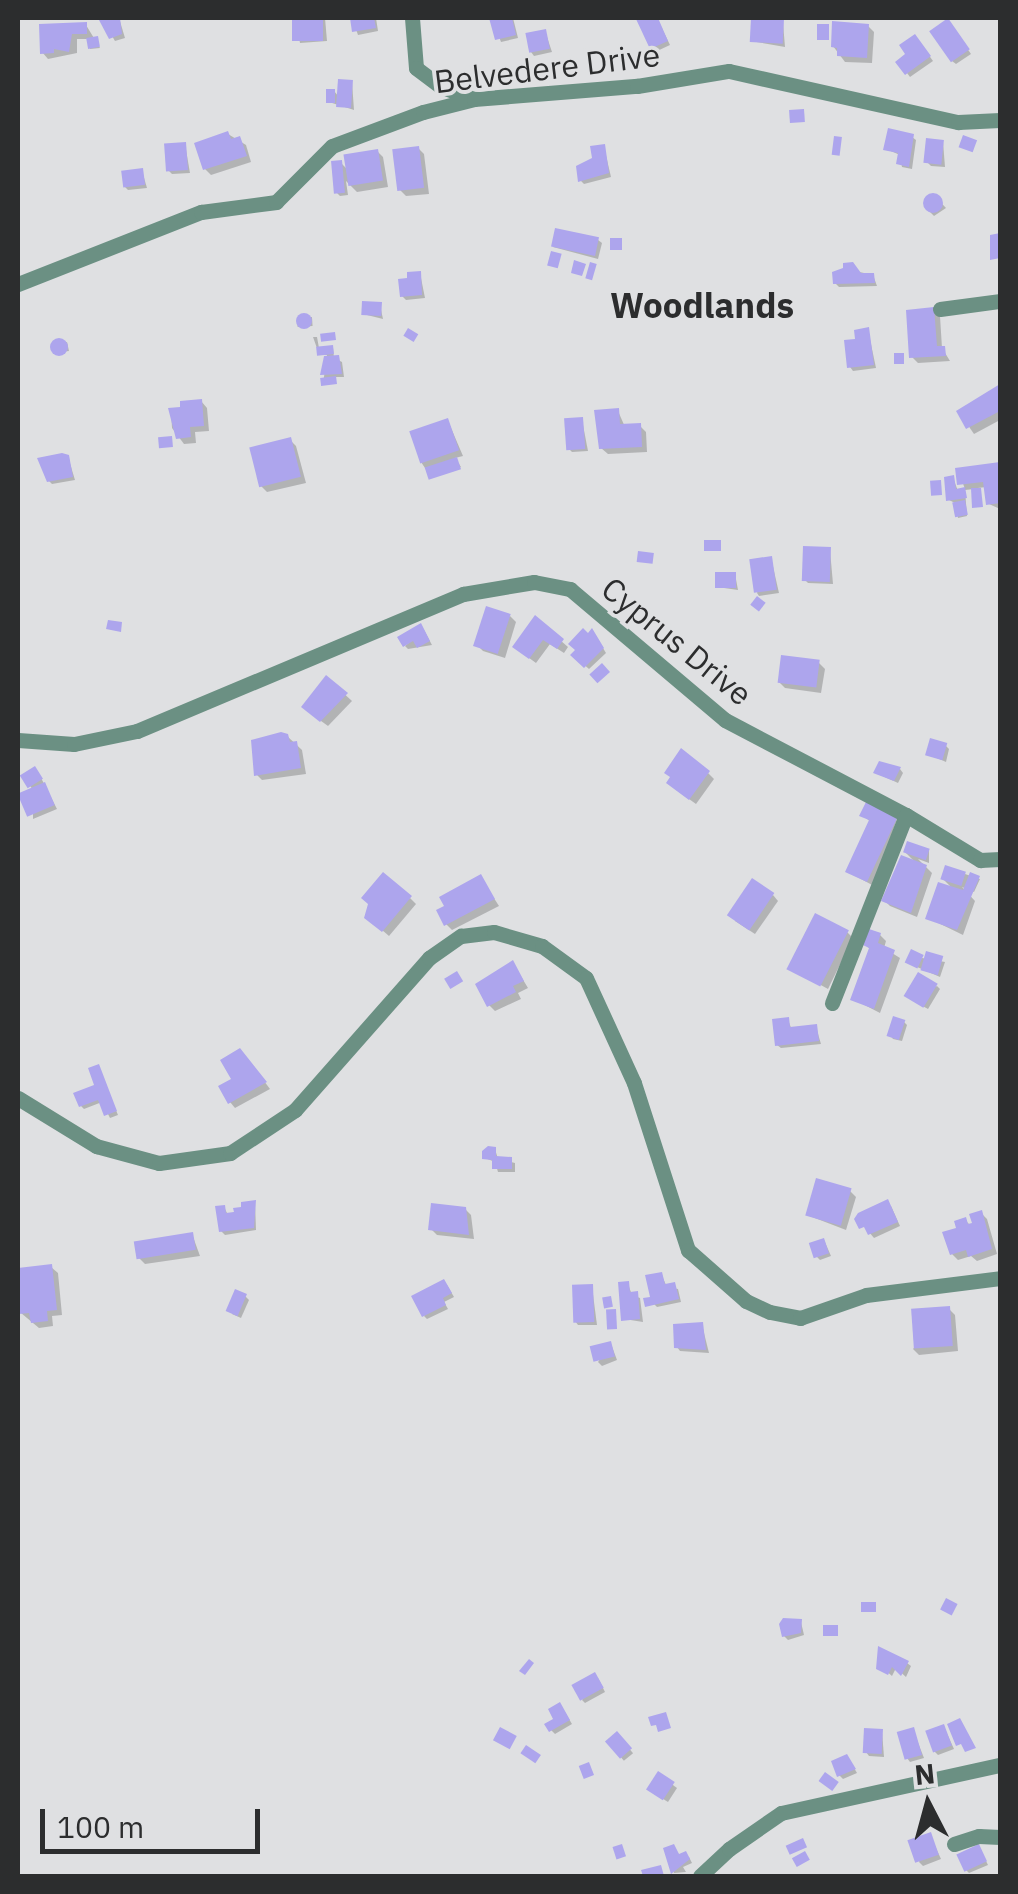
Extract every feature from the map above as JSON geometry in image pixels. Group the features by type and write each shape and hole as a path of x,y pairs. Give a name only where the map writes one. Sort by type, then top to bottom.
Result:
{"street":[{"path":"412,18 416,68 440,86 474,98"},
{"name":"Belvedere Drive","path":"18,284 201,212 276,202 332,146 423,112 474,98 637,86 729,71 958,122 1000,120"},
{"path":"940,309 1000,302"},
{"name":"Cyprus Drive","path":"18,740 74,744 138,731 463,594 534,582 570,589 725,720 906,815 980,860 1000,859"},
{"path":"832,1003 906,815"},
{"path":"18,1098 96,1146 158,1163 230,1153 295,1110 429,958 461,936 494,932 542,946 586,978 634,1083 688,1250 746,1300 770,1312 800,1318 866,1294 1000,1278"},
{"path":"700,1876 729,1848 781,1814 1000,1764"},
{"path":"954,1844 978,1836 1000,1838"}],"building":[{"path":"120,18 122,34 109,39 99,20"},
{"path":"292,18 323,18 323,41 292,41"},
{"path":"350,18 374,18 376,28 352,32"},
{"path":"489,18 512,18 516,35 495,40"},
{"path":"658,18 668,41 650,49 636,19"},
{"path":"751,18 784,20 783,44 750,42"},
{"path":"948,18 970,49 951,62 929,31"},
{"path":"832,21 869,24 867,58 837,56 837,48 831,47"},
{"path":"87,22 87,34 72,34 69,52 54,49 54,53 40,54 39,24"},
{"path":"817,24 829,24 829,40 817,40"},
{"path":"546,29 550,49 529,53 525,33"},
{"path":"915,34 931,56 905,75 895,62 905,54 899,45"},
{"path":"98,36 100,47 88,49 86,38"},
{"path":"338,79 353,80 351,108 336,107"},
{"path":"326,89 335,89 335,103 326,103"},
{"path":"804,109 805,122 790,123 789,110"},
{"path":"888,128 914,134 909,167 896,164 898,153 883,150"},
{"path":"228,131 231,139 240,136 247,156 203,170 194,143"},
{"path":"963,135 977,140 973,152 959,147"},
{"path":"834,136 842,137 840,156 832,155"},
{"path":"926,138 944,140 941,165 923,163"},
{"path":"186,142 188,170 166,171 164,144"},
{"path":"605,144 609,173 578,182 576,166 592,158 590,146"},
{"path":"419,146 424,188 397,191 392,149"},
{"path":"378,149 383,181 348,186 343,154"},
{"path":"342,160 345,193 334,194 331,161"},
{"path":"143,168 145,185 123,188 121,171"},
{"path":"933,193 943,203 933,213 923,203"},
{"path":"555,228 599,237 595,256 551,247"},
{"path":"1000,233 1000,258 990,260 990,235"},
{"path":"610,238 622,238 622,250 610,250"},
{"path":"551,251 562,254 558,268 547,265"},
{"path":"574,260 586,264 582,276 571,273"},
{"path":"590,262 597,264 592,280 585,278"},
{"path":"853,262 861,273 874,273 875,283 833,284 832,272 843,268 843,263"},
{"path":"421,271 422,295 400,297 398,279 407,278 407,272"},
{"path":"362,301 382,302 381,316 361,315"},
{"path":"934,307 937,346 945,346 946,356 909,358 906,310"},
{"path":"304,313 312,321 304,329 296,321"},
{"path":"869,327 874,365 847,368 844,340 855,339 854,330"},
{"path":"408,328 418,334 414,342 403,336"},
{"path":"335,332 336,340 321,342 320,334"},
{"path":"59,338 68,347 59,356 50,347"},
{"path":"333,345 334,354 317,356 316,347"},
{"path":"894,353 904,353 904,364 894,364"},
{"path":"339,355 342,374 320,375 324,356"},
{"path":"336,376 337,384 321,386 320,378"},
{"path":"1000,384 1000,411 966,429 956,411"},
{"path":"202,399 204,426 190,427 191,437 176,439 168,408 180,407 180,401"},
{"path":"619,408 620,424 641,423 642,447 599,449 594,410"},
{"path":"583,417 585,449 566,450 564,418"},
{"path":"448,418 459,450 420,463 409,431"},
{"path":"172,436 173,447 159,448 158,437"},
{"path":"291,437 301,477 259,487 249,447"},
{"path":"69,455 73,477 47,482 37,458"},
{"path":"457,457 461,469 429,480 425,468"},
{"path":"1000,462 1000,503 986,505 983,482 957,485 955,468"},
{"path":"954,475 956,489 965,487 967,498 946,501 944,477"},
{"path":"941,480 942,495 931,496 930,481"},
{"path":"971,488 981,488 983,507 972,508"},
{"path":"965,500 968,515 955,517 952,502"},
{"path":"704,540 721,540 721,551 704,551"},
{"path":"803,546 831,547 830,582 802,581"},
{"path":"638,551 654,553 653,564 637,562"},
{"path":"772,556 777,590 754,593 749,559"},
{"path":"715,572 736,572 736,588 715,588"},
{"path":"757,596 766,603 759,611 750,605"},
{"path":"486,606 511,614 498,654 473,646"},
{"path":"535,615 564,639 557,649 543,640 529,659 512,647"},
{"path":"108,620 122,622 121,632 106,629"},
{"path":"421,623 430,641 417,648 413,641 403,647 397,637"},
{"path":"583,628 588,633 592,628 604,648 584,668 570,655 575,650 568,644"},
{"path":"781,655 820,660 816,688 778,683"},
{"path":"602,663 610,672 597,683 589,674"},
{"path":"326,675 348,693 320,722 301,707"},
{"path":"281,732 288,734 290,742 297,741 301,768 254,776 251,740"},
{"path":"930,738 947,743 942,760 925,755"},
{"path":"681,748 710,771 689,800 666,783 670,777 664,773"},
{"path":"879,761 901,767 894,781 873,773"},
{"path":"35,766 43,779 28,788 20,776"},
{"path":"45,782 55,805 27,817 18,793"},
{"path":"867,800 899,814 867,882 845,872 869,820 859,816"},
{"path":"907,841 930,849 926,860 903,852"},
{"path":"901,855 927,865 911,913 881,901"},
{"path":"945,865 966,872 961,886 940,879"},
{"path":"383,872 412,896 382,932 364,918 368,904 361,898"},
{"path":"970,872 980,876 957,930 925,919 938,882 963,890"},
{"path":"481,874 495,899 444,926 436,910 444,906 439,897"},
{"path":"752,878 774,893 749,930 727,915"},
{"path":"815,913 849,930 820,986 786,969"},
{"path":"869,929 881,933 878,943 895,950 874,1009 850,1000 869,948 863,945"},
{"path":"911,949 924,955 917,969 905,963"},
{"path":"926,951 943,956 938,975 920,970"},
{"path":"513,960 524,981 513,986 516,992 487,1007 475,984"},
{"path":"457,971 463,981 450,989 444,979"},
{"path":"918,972 938,984 923,1008 904,996"},
{"path":"893,1016 905,1020 899,1040 887,1036"},
{"path":"789,1017 790,1027 817,1024 819,1041 775,1046 772,1019"},
{"path":"240,1048 267,1082 228,1104 218,1086 231,1079 220,1060"},
{"path":"99,1064 117,1111 104,1116 98,1100 79,1107 73,1093 94,1085 88,1068"},
{"path":"488,1146 496,1147 496,1156 512,1157 512,1169 492,1169 492,1160 482,1159 482,1151"},
{"path":"816,1178 852,1188 841,1226 805,1215"},
{"path":"888,1199 898,1222 868,1235 864,1227 859,1229 854,1219 858,1213"},
{"path":"256,1200 254,1228 219,1232 215,1206 225,1205 226,1213 234,1212 233,1208 241,1207 241,1202"},
{"path":"431,1203 466,1207 469,1235 428,1230"},
{"path":"982,1210 992,1249 968,1257 966,1250 950,1255 942,1232 956,1228 954,1221 966,1217 968,1224 972,1223 969,1214"},
{"path":"193,1232 196,1250 137,1259 134,1241"},
{"path":"824,1238 829,1253 814,1258 809,1243"},
{"path":"52,1264 57,1310 47,1311 48,1321 31,1323 29,1313 19,1314 18,1268"},
{"path":"662,1272 665,1284 675,1282 679,1299 645,1307 643,1298 650,1297 645,1275"},
{"path":"444,1279 452,1293 443,1298 446,1305 422,1317 411,1296"},
{"path":"629,1281 630,1292 638,1291 640,1319 621,1321 618,1282"},
{"path":"593,1284 594,1322 573,1323 572,1285"},
{"path":"235,1289 247,1294 238,1316 226,1311"},
{"path":"611,1296 613,1307 604,1308 602,1298"},
{"path":"950,1306 953,1346 914,1349 911,1309"},
{"path":"616,1309 617,1329 607,1329 606,1310"},
{"path":"703,1322 706,1350 674,1348 673,1324"},
{"path":"611,1341 615,1357 594,1362 590,1346"},
{"path":"946,1598 958,1604 952,1615 940,1610"},
{"path":"861,1602 876,1602 876,1612 861,1612"},
{"path":"783,1618 802,1619 801,1633 782,1637 779,1624"},
{"path":"823,1625 838,1625 838,1636 823,1636"},
{"path":"878,1646 909,1661 901,1676 892,1667 888,1675 876,1669"},
{"path":"529,1659 534,1663 525,1675 519,1671"},
{"path":"595,1672 604,1688 580,1701 571,1685"},
{"path":"560,1702 570,1720 549,1732 544,1724 553,1719 548,1709"},
{"path":"666,1712 671,1728 658,1732 648,1717"},
{"path":"960,1718 976,1748 965,1752 961,1744 956,1746 947,1724"},
{"path":"944,1724 952,1746 933,1752 925,1731"},
{"path":"500,1727 517,1736 510,1749 493,1740"},
{"path":"914,1727 922,1755 905,1760 897,1732"},
{"path":"864,1728 883,1729 882,1754 863,1753"},
{"path":"617,1731 632,1748 620,1759 605,1741"},
{"path":"526,1745 541,1755 535,1763 520,1753"},
{"path":"847,1754 856,1769 837,1777 831,1761"},
{"path":"589,1762 594,1775 584,1779 579,1766"},
{"path":"658,1771 675,1782 663,1800 646,1789"},
{"path":"825,1772 839,1782 832,1791 819,1781"},
{"path":"931,1832 939,1855 915,1863 907,1840"},
{"path":"803,1838 807,1847 790,1855 786,1846"},
{"path":"622,1844 626,1856 617,1859 612,1847"},
{"path":"674,1844 679,1854 686,1851 690,1859 671,1874 663,1848"},
{"path":"979,1844 987,1861 964,1872 956,1855"},
{"path":"805,1851 810,1860 797,1867 792,1858"},
{"path":"661,1865 664,1876 643,1876 641,1870"}],"district":[{"name":"Woodlands","path":"702,305"}]}
